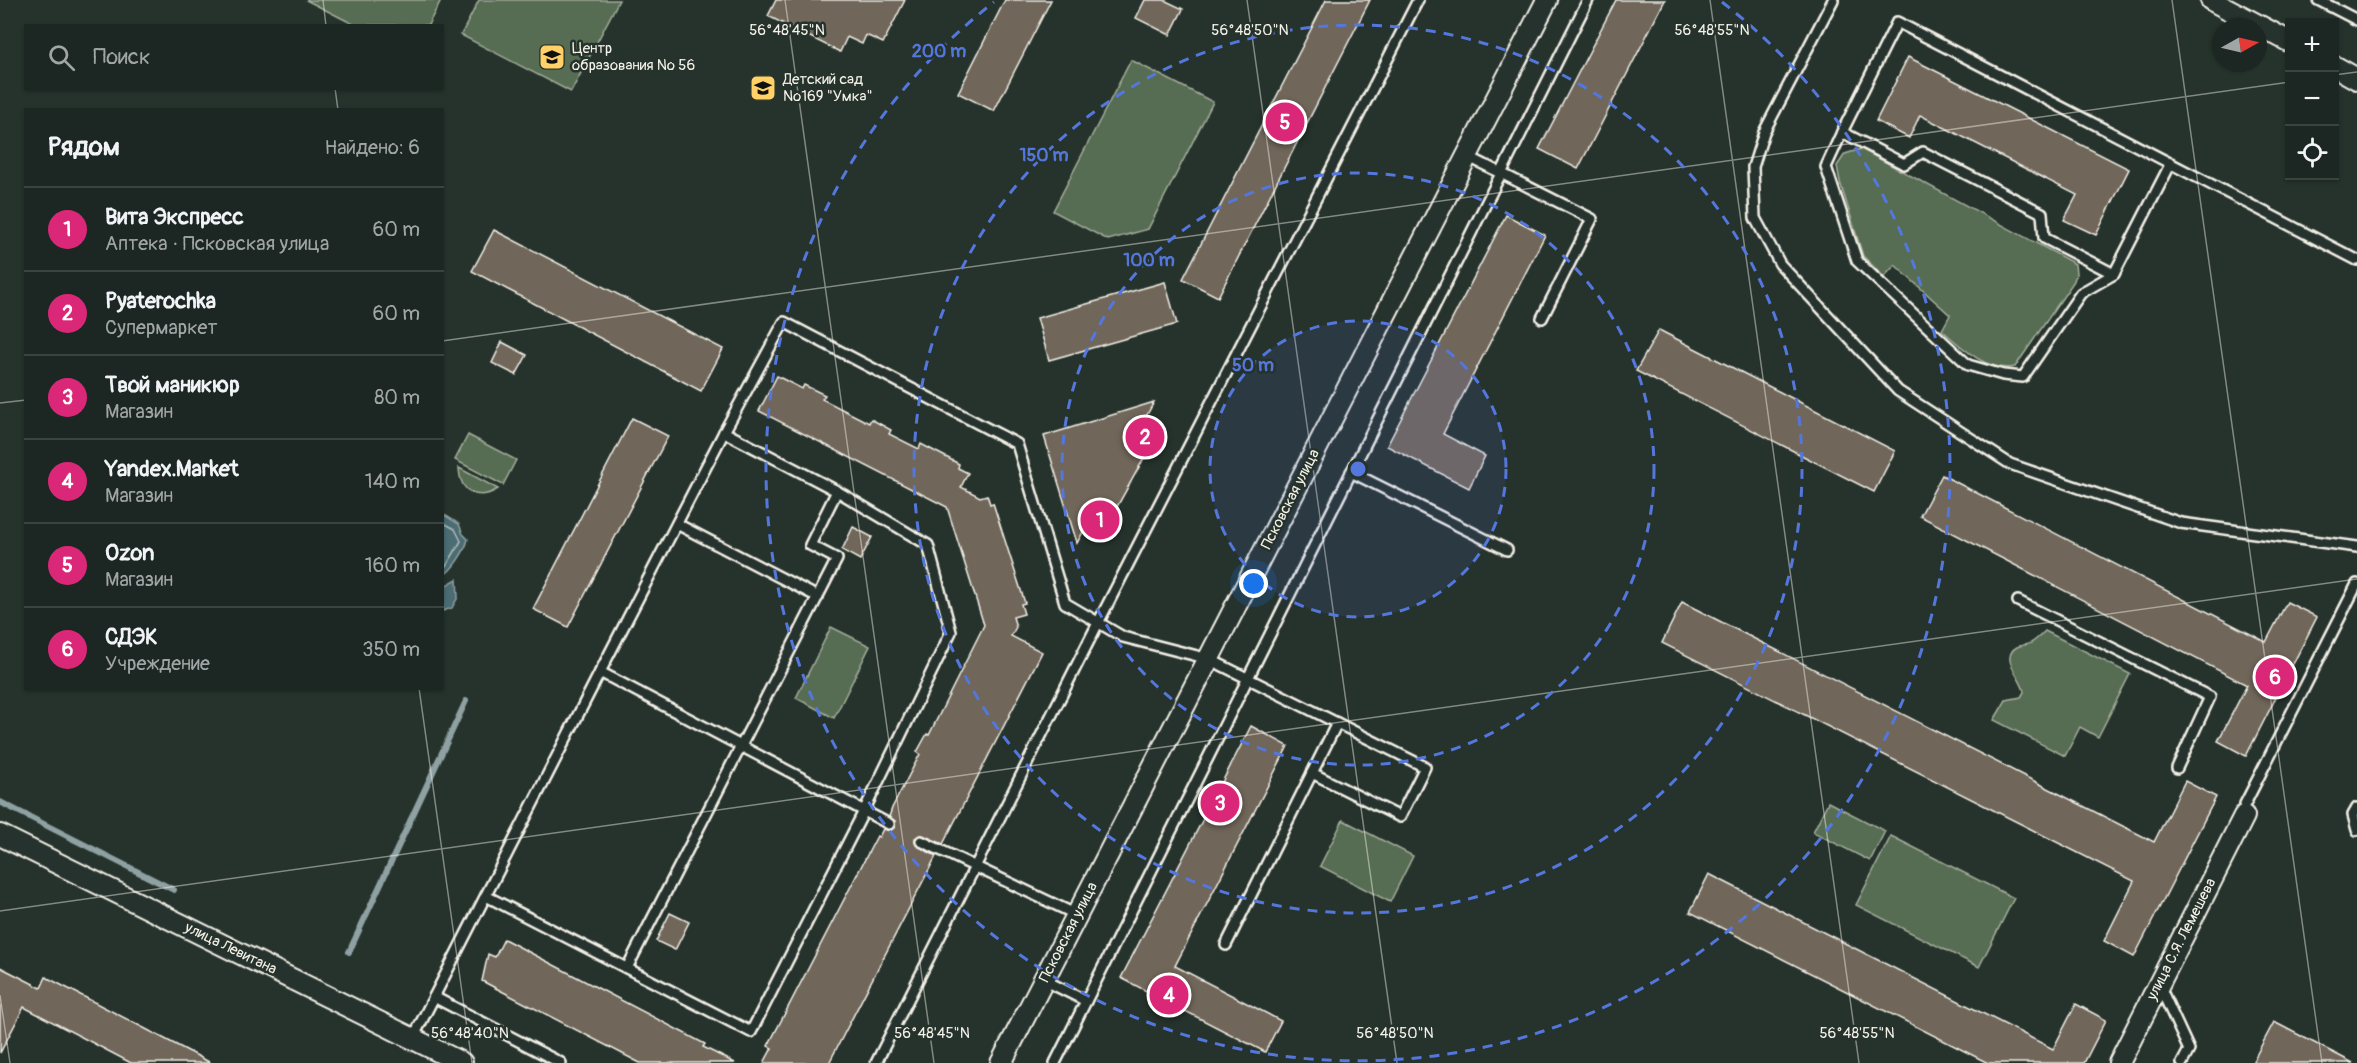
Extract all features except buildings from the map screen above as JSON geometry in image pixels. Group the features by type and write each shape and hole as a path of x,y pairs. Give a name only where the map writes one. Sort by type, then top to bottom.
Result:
{"street":[{"name":"Псковская улица","path":"1001,1063 1547,0"},
{"path":"2211,0 2285,40"},
{"path":"2339,69 2357,79"},
{"name":"улица С.Я. Лемешева","path":"2119,1063 2244,810"},
{"name":"улица Левитана","path":"0,835 462,1063"}],"lane":[{"path":"876,1063 1098,623 1418,0"},
{"path":"1055,1063 1588,0"},
{"path":"1833,0 1764,132 1753,167 1755,218 1780,264 1898,391 2010,464 2181,523 2357,547"},
{"path":"2318,0 2357,20"},
{"path":"2171,163 2114,274 2082,293 2023,377 2003,375 1968,365 1857,261 1826,167 1897,21 2171,163 2357,260"},
{"path":"1842,132 1904,164 1923,152 2042,213 2044,238 2114,274"},
{"path":"1467,156 1592,219 1542,318"},
{"path":"413,1038 676,524 784,322 1017,444 1065,603 1123,638 1209,659 1425,767 1400,817 1312,773"},
{"path":"486,896 751,1032 864,811 951,632 928,544 837,491 724,432"},
{"path":"1351,472 1507,550"},
{"path":"627,968 837,559 810,545 837,491"},
{"path":"676,524 818,597"},
{"path":"2244,810 2357,584"},
{"path":"2018,601 2211,697 2176,768"},
{"path":"600,672 889,824"},
{"path":"1226,945 1337,723"},
{"path":"2357,808 2353,815 2357,830"},
{"path":"921,841 1077,915"},
{"path":"1044,980 1086,1001"},
{"path":"2159,984 2189,1050 2182,1063"},
{"path":"434,997 561,1063"}],"green space":[{"path":"306,0 441,0 429,24 353,24"},
{"path":"479,0 619,0 571,92 461,35"},
{"path":"1131,60 1213,102 1148,229 1108,240 1053,211"},
{"path":"1861,149 2075,264 2074,281 2015,367 1995,366 1966,351 1942,330 1950,315 1895,265 1884,277 1863,256 1837,166 1845,154"},
{"path":"468,435 516,460 503,485 455,460"},
{"path":"459,468 498,489 483,495 471,492 463,483"},
{"path":"831,627 870,646 834,718 796,698"},
{"path":"2045,631 2130,674 2098,737 2080,727 2065,756 1994,720 2006,700 2021,697 2024,692 2011,663 2012,652 2017,647 2031,643"},
{"path":"1828,802 1885,831 1870,861 1813,832"},
{"path":"1343,820 1413,856 1390,902 1320,866"},
{"path":"1891,836 2014,898 1979,967 1856,905"}],"water":[{"path":"444,515 459,524 468,539 458,560 444,574"},
{"path":"457,579 458,597 452,608 444,611 444,586"}],"waterway":[{"path":"349,952 466,701"},
{"path":"0,802 174,890"}],"place":[{"name":"Центр образования № 56","path":"552,57"},
{"name":"Детский сад №169 \"Умка\"","path":"763,88"},
{"name":"Ozon","path":"1285,122"},
{"name":"Pyaterochka","path":"1145,437"},
{"name":"Вита Экспресс","path":"1100,520"},
{"name":"СДЭК","path":"2275,677"},
{"name":"Твой маникюр","path":"1220,803"},
{"name":"Yandex.Market","path":"1169,995"}]}
